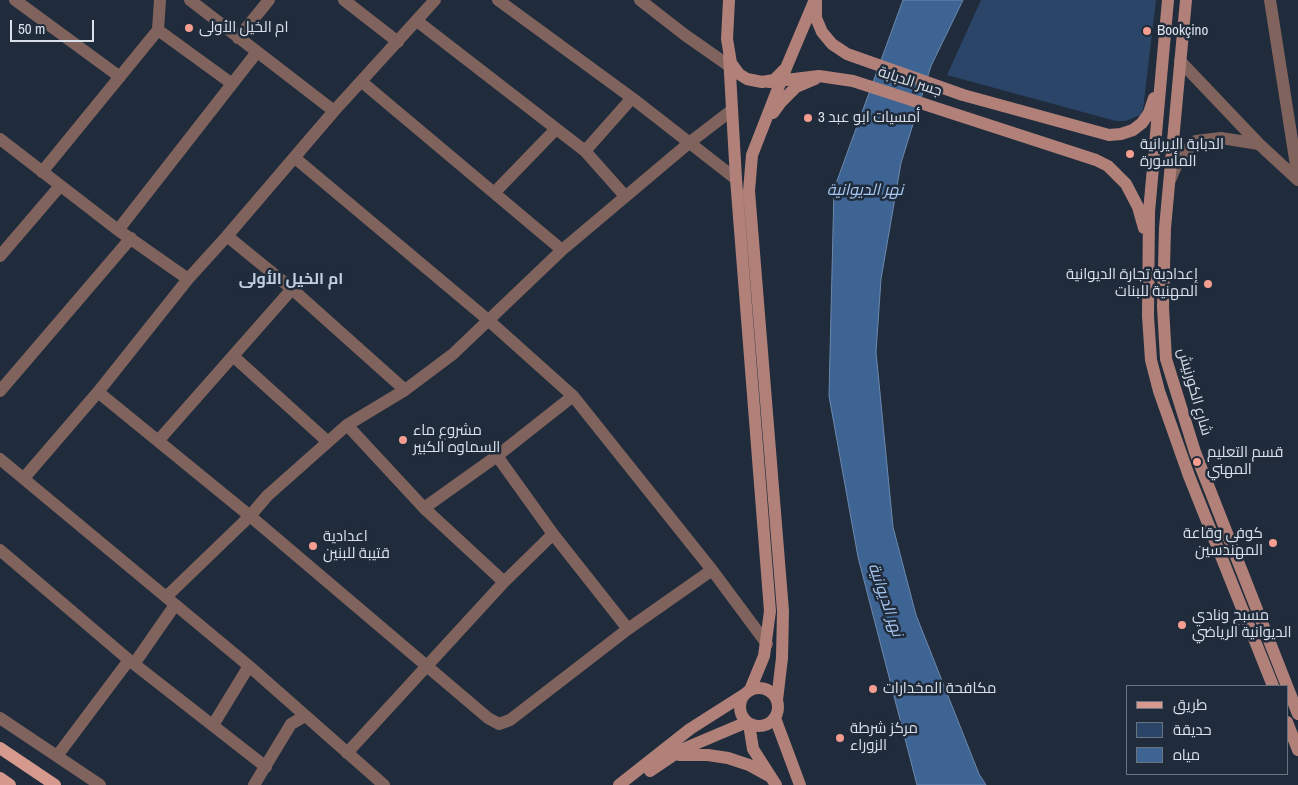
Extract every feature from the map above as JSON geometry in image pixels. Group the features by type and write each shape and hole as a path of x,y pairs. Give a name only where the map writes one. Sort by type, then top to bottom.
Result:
{"main road":[{"path":"729,0 727,39 731,64 736,179 770,612 767,644 748,692 742,699 740,711 748,723 754,749 772,781"},
{"path":"632,785 669,756 748,723 760,727 775,718 778,712 777,700 782,658 783,611 749,191 752,155 778,76 808,21 815,0"},
{"name":"جسر الدبابة","path":"815,0 816,18 822,32 832,44 847,54 963,94 1097,133 1109,135 1133,130 1146,118 1161,77"},
{"name":"شارع الكورنيش","path":"1168,0 1148,247 1151,360 1159,391 1189,476 1273,685"},
{"name":"شارع الكورنيش","path":"1186,0 1165,228 1163,307 1166,359 1195,452 1287,685"},
{"path":"731,64 747,78 778,76"},
{"name":"جسر الدبابة","path":"778,76 824,76 853,81 1084,156 1108,166 1126,184 1133,195 1148,247"},
{"path":"752,155 766,123 781,102 807,81 824,76"},
{"path":"619,785 690,729 748,692 762,688 768,690 777,700"},
{"name":"شارع الكورنيش","path":"1288,689 1298,714"},
{"path":"775,718 800,785"},
{"path":"1288,725 1298,750"},
{"path":"0,748 54,785"},
{"path":"669,756 698,754 739,761 772,781"},
{"path":"0,778 10,785"}],"street":[{"path":"15,0 120,77"},
{"path":"42,172 158,30 160,0"},
{"path":"190,0 334,111"},
{"path":"238,38 269,0"},
{"path":"344,0 398,42"},
{"path":"24,478 98,392 188,279 334,111 435,0"},
{"path":"498,0 632,98 736,179"},
{"path":"640,0 685,36 731,64"},
{"path":"1270,0 1298,179"},
{"path":"1274,24 1280,0"},
{"path":"417,21 585,151 625,196"},
{"path":"158,30 231,83"},
{"path":"118,230 257,52"},
{"path":"1180,61 1259,144 1298,179"},
{"path":"362,82 562,250"},
{"path":"585,151 632,98"},
{"path":"57,756 132,662 170,601 267,496 347,425 405,390 453,354 486,319 562,250 689,143 732,110"},
{"path":"495,192 556,129"},
{"path":"1170,178 1180,157 1196,141 1221,138 1259,144"},
{"path":"0,139 118,230 188,279"},
{"path":"295,158 486,319 573,396 712,570 767,644"},
{"path":"0,256 60,186"},
{"path":"227,236 292,289 405,390"},
{"path":"0,391 131,238"},
{"path":"158,441 292,289"},
{"path":"233,356 328,442"},
{"path":"98,392 250,516 488,718 499,724 510,720 628,629 712,570"},
{"path":"424,508 497,456 573,396"},
{"path":"347,425 424,508 504,582"},
{"path":"497,456 553,534 628,629"},
{"path":"0,459 249,666 384,785"},
{"path":"347,753 504,582 553,534"},
{"path":"0,550 132,662 266,768"},
{"path":"213,725 249,666"},
{"path":"254,785 291,724 305,716"},
{"path":"0,718 100,785"}],"green space":[{"path":"981,0 1156,0 1143,109 1140,115 1126,121 1116,121 947,75"}],"water":[{"name":"نهر الديوانية","path":"903,0 963,0 931,66 901,163 881,279 876,352 893,527 916,615 979,774 986,785 917,785 858,557 829,396 834,189"}],"place":[{"name":"ام الخيل الأولى","path":"189,28"},
{"name":"Bookçino","path":"1147,31"},
{"name":"أمسيات ابو عبد 3","path":"808,118"},
{"name":"الدبابة الايرانية المأسورة","path":"1130,154"},
{"name":"إعدادية تجارة الديوانية المهنية للبنات","path":"1208,284"},
{"name":"مشروع ماء السماوه الكبير","path":"403,440"},
{"name":"قسم التعليم المهني","path":"1197,462"},
{"name":"كوفي وقاعة المهندسين","path":"1273,543"},
{"name":"اعدادية قتيبة للبنين","path":"313,546"},
{"name":"مسبح ونادي الديوانية الرياضي","path":"1182,625"},
{"name":"مكافحة المخدارات","path":"873,689"},
{"name":"مركز شرطة الزوراء","path":"840,738"}],"district":[{"name":"ام الخيل الأولى","path":"291,280"}]}
